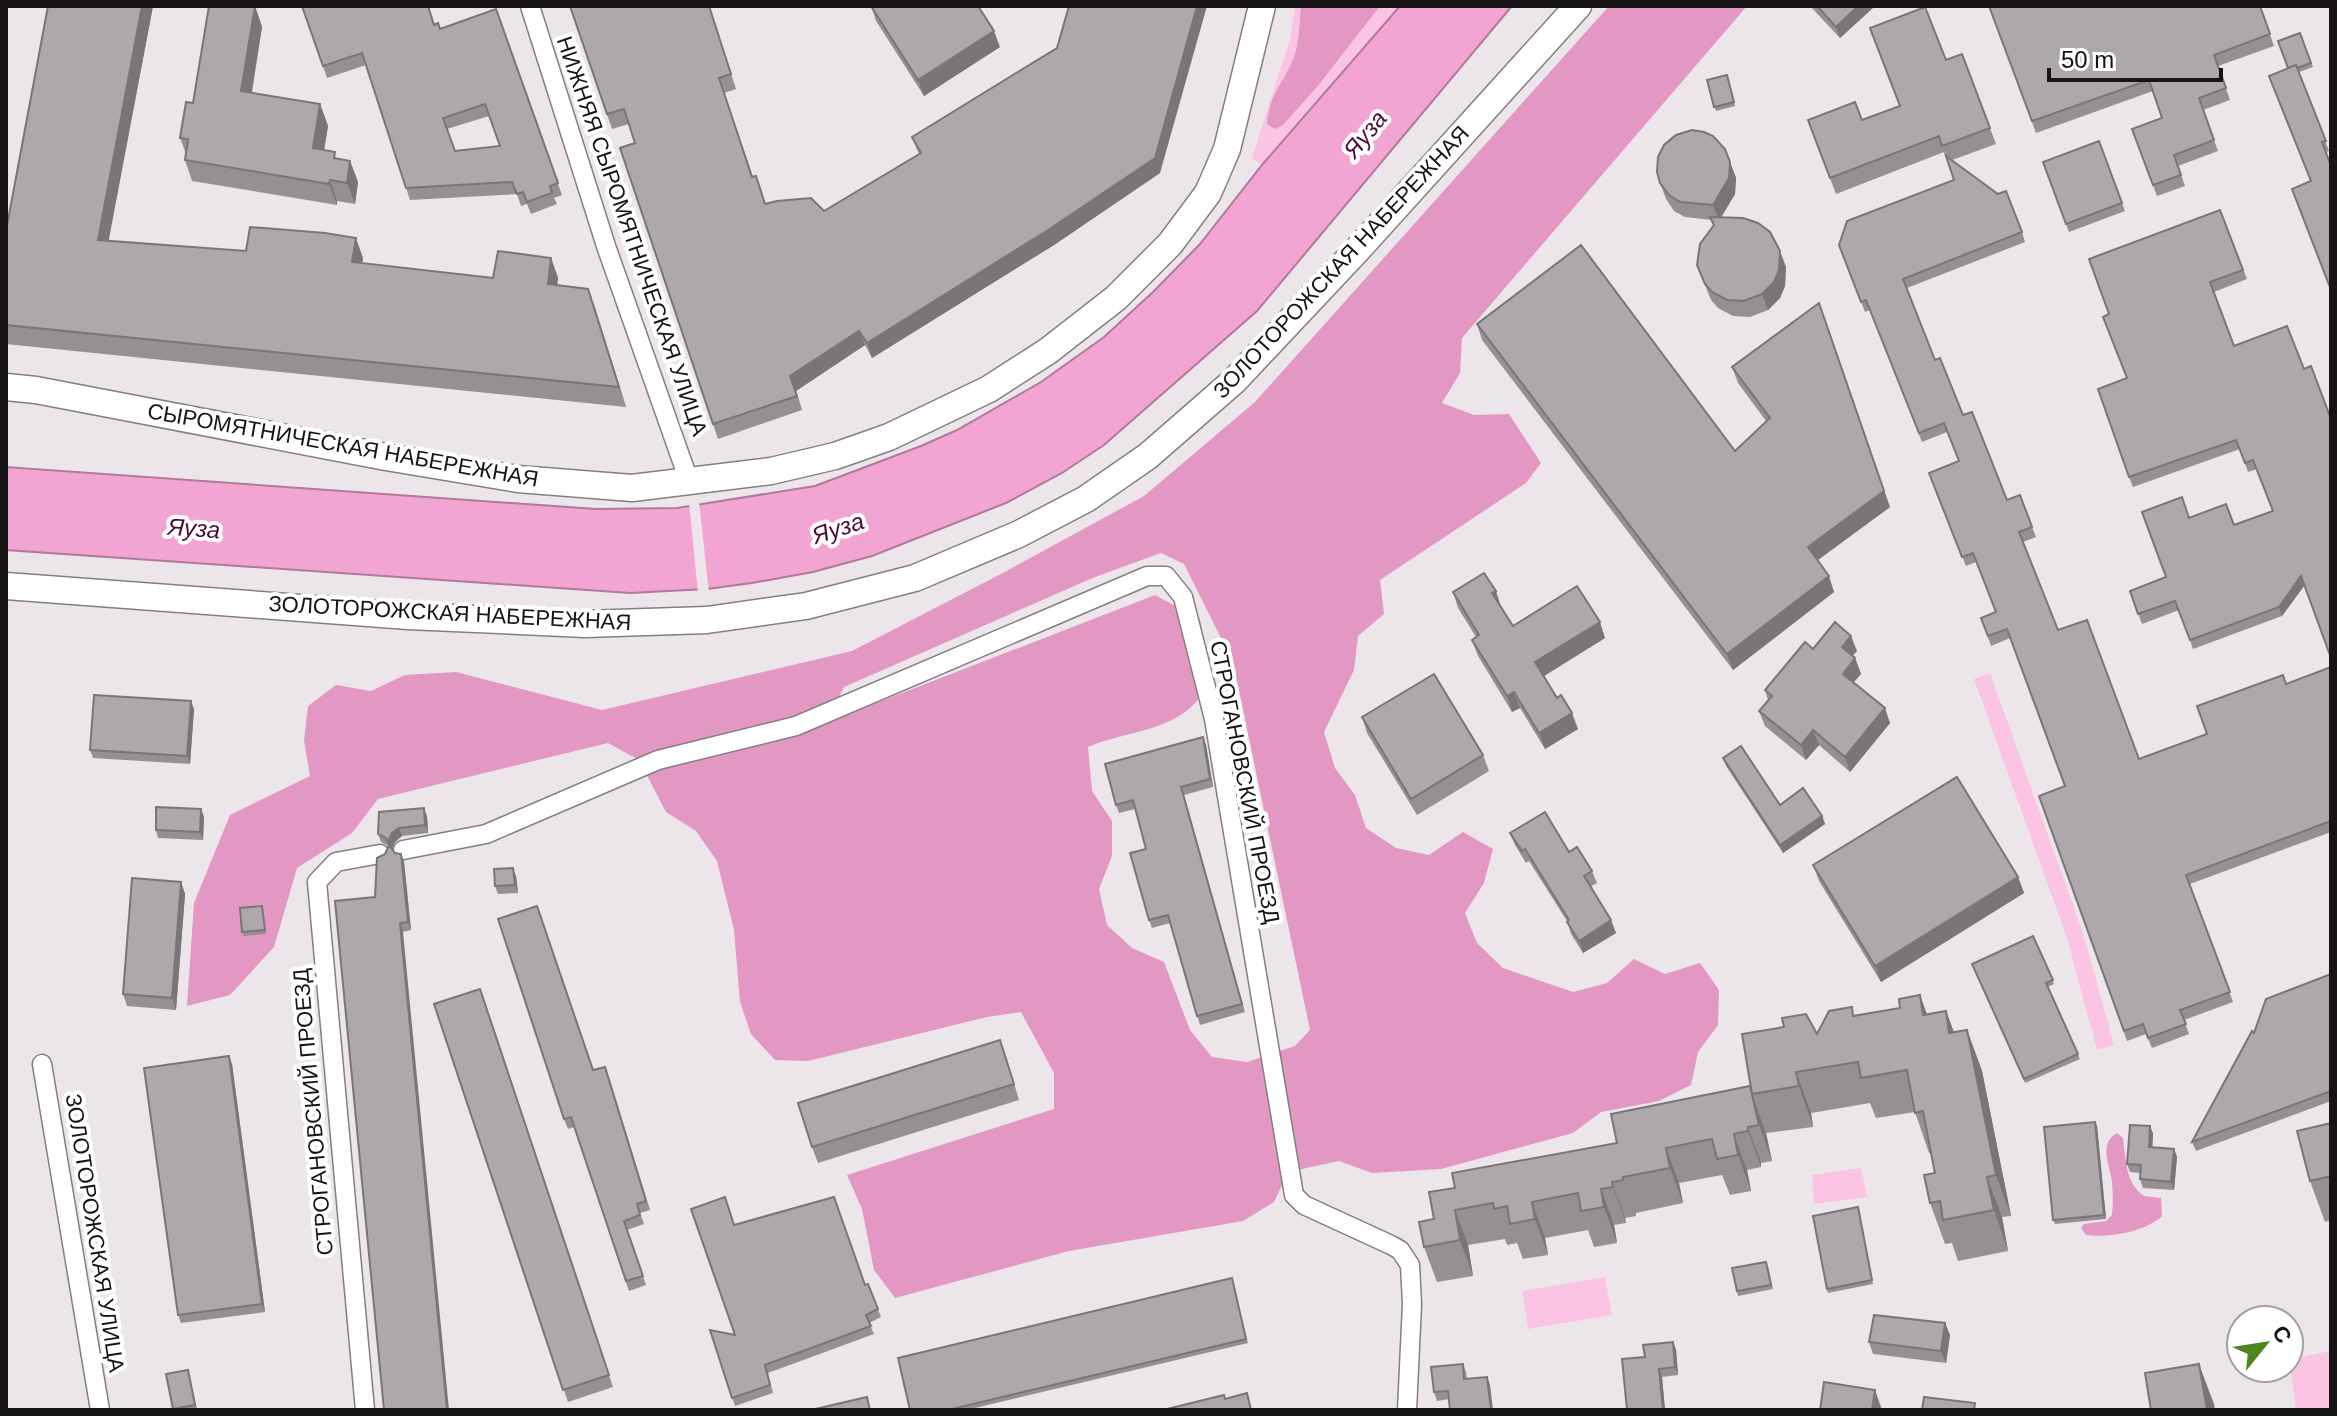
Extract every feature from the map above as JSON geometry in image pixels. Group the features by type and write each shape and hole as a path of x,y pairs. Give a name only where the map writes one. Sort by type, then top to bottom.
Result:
{"main road":[{"name":"СЫРОМЯТНИЧЕСКАЯ НАБЕРЕЖНАЯ","path":"6,387 518,479 632,488 771,471 835,456 889,437 989,389 1048,351 1116,298 1170,244 1208,193 1227,149 1262,6"},
{"name":"ЗОЛОТОРОЖСКАЯ НАБЕРЕЖНАЯ","path":"6,586 408,616 585,624 707,620 806,606 915,578 1019,534 1086,499 1148,456 1234,381 1578,6"}],"street":[{"name":"НИЖНЯЯ СЫРОМЯТНИЧЕСКАЯ УЛИЦА","path":"530,6 606,246 689,481"},
{"name":"СТРОГАНОВСКИЙ ПРОЕЗД","path":"403,850 486,834 658,760 796,726 1147,576 1166,576 1183,597 1214,719 1294,1195 1304,1205 1391,1245 1405,1256 1410,1265 1412,1304 1407,1410"},
{"name":"СТРОГАНОВСКИЙ ПРОЕЗД","path":"365,1410 317,882 336,862 380,854"},
{"name":"ЗОЛОТОРОЖСКАЯ УЛИЦА","path":"42,1064 100,1410"}],"shaded area":[{"path":"1295,6 1400,6 1262,165 1252,158 1290,39"},
{"path":"1301,6 1380,6 1317,87 1283,125 1275,129 1267,124 1268,114 1296,50"},
{"path":"1609,6 1747,6 1462,338 1460,373 1442,403 1474,415 1509,414 1541,463 1526,483 1380,580 1384,614 1358,636 1354,670 1324,732 1335,768 1355,795 1366,828 1396,848 1429,855 1463,832 1493,849 1484,883 1465,913 1477,943 1503,968 1573,992 1607,983 1634,959 1665,974 1700,963 1719,990 1718,1025 1698,1052 1691,1085 1659,1101 1601,1112 1573,1133 1441,1169 1372,1173 1339,1161 1288,1172 1274,1202 1243,1221 1069,1251 895,1298 874,1270 862,1209 847,1175 1054,1109 1054,1073 1021,1012 987,1017 808,1061 775,1060 751,1034 740,1002 734,930 717,861 696,831 666,812 639,760 608,743 378,799 352,833 297,868 274,947 230,995 187,1006 194,903 230,815 310,776 304,741 308,706 336,685 371,691 405,675 456,672 602,710 852,651 1144,496 1255,402","holes":["1161,553 1184,564 1233,662 1310,1030 1295,1046 1247,1062 1212,1057 1190,1030 1164,962 1132,948 1107,925 1099,889 1112,856 1112,821 1092,791 1088,747 1167,722 1196,702 1211,683 1200,619 1155,595 848,714 839,697 844,687 1095,577"]},
{"path":"1990,673 2083,933 2114,1045 2097,1050 2067,938 1974,679"},
{"path":"2117,1133 2123,1138 2133,1184 2144,1196 2161,1198 2162,1216 2155,1222 2126,1233 2086,1235 2081,1228 2084,1224 2106,1221 2112,1215 2107,1149 2111,1138"},
{"path":"1861,1168 1867,1197 1814,1204 1812,1175"},
{"path":"1605,1277 1612,1315 1528,1329 1522,1291"},
{"path":"2331,1351 2331,1410 2296,1410 2292,1384 2305,1384 2305,1356"}],"water":[{"name":"Яуза","path":"1400,6 1512,6 1257,311 1104,445 1062,473 1006,503 872,556 813,572 752,583 630,593 6,550 6,467 596,509 677,508 815,486 921,446 957,430 1041,382 1104,337 1153,292 1200,244 1262,165"}],"pier":[{"path":"699,501 709,593 698,593 689,502"}],"building":[{"path":"48,6 142,6 98,240 246,251 250,227 325,233 356,238 352,262 493,278 498,251 551,258 548,284 588,289 619,387 6,325 6,231"},
{"path":"209,6 255,6 241,91 320,104 313,148 335,152 334,158 350,161 347,183 330,180 329,184 185,160 188,139 180,138 186,102 193,103"},
{"path":"302,6 428,6 434,25 438,23 440,29 496,9 558,183 550,186 552,193 527,202 523,192 517,194 512,182 406,188 362,53 323,66","holes":["485,104 500,146 455,151 443,118"]},
{"path":"570,6 709,6 731,74 719,78 752,177 756,176 765,204 811,198 824,211 921,153 912,137 1057,48 1069,6 1197,6 1155,158 1048,230 867,343 859,331 790,376 797,396 713,424 620,148 635,143 624,109 607,114"},
{"path":"871,6 978,6 994,31 918,80"},
{"path":"1817,6 1858,6 1836,27"},
{"path":"1989,6 2260,6 2270,34 2214,55 2226,88 2199,98 2214,140 2174,155 2181,175 2153,185 2132,129 2162,118 2149,80 2032,121"},
{"path":"1925,7 1946,60 1962,54 1990,128 1942,146 1939,136 1830,178 1808,120 1855,102 1862,120 1900,106 1870,28"},
{"path":"2300,33 2311,63 2288,68 2278,41"},
{"path":"2296,65 2326,141 2322,142 2331,166 2331,290 2292,189 2311,181 2269,76"},
{"path":"1727,75 1734,102 1714,107 1707,80"},
{"path":"1692,130 1713,136 1725,149 1730,162 1729,178 1713,205 1680,202 1669,195 1660,183 1658,157 1664,145 1676,135"},
{"path":"2099,141 2122,203 2066,224 2043,162"},
{"path":"1946,156 1998,194 2006,191 2022,232 1903,279 1935,360 1940,358 1963,415 1972,412 2007,500 2020,495 2032,527 2019,532 2058,630 2087,620 2139,759 2207,734 2197,706 2283,675 2286,684 2331,667 2331,821 2186,875 2230,992 2180,1010 2186,1024 2148,1038 2143,1024 2124,1031 2039,796 2065,786 2007,629 1988,636 1981,618 1996,612 1973,553 1962,557 1929,473 1959,461 1944,423 1919,433 1866,300 1861,302 1839,245 1847,221 1954,180"},
{"path":"2220,210 2243,270 2210,282 2234,346 2287,326 2304,369 2311,366 2331,419 2331,658 2301,576 2279,607 2190,640 2175,601 2138,614 2130,591 2166,577 2142,512 2182,497 2189,518 2226,504 2234,525 2273,511 2253,460 2245,463 2236,440 2129,477 2098,389 2127,378 2103,317 2109,314 2089,259"},
{"path":"1710,217 1743,218 1758,223 1770,232 1780,251 1779,270 1774,282 1762,294 1744,301 1727,300 1705,284 1697,265 1700,244 1714,225"},
{"path":"1581,245 1735,451 1770,418 1732,367 1819,303 1884,491 1808,547 1829,576 1727,654 1477,324"},
{"path":"1484,573 1496,591 1492,593 1513,626 1577,586 1600,622 1535,662 1557,698 1561,695 1572,713 1539,733 1514,692 1507,696 1472,640 1479,635 1453,592"},
{"path":"1835,622 1851,636 1842,647 1855,658 1843,674 1885,708 1845,757 1813,730 1801,745 1759,711 1772,696 1765,690 1805,642 1813,649"},
{"path":"1434,674 1483,755 1411,799 1362,717"},
{"path":"94,695 191,701 187,756 90,750"},
{"path":"1203,737 1210,779 1181,787 1242,1004 1197,1016 1168,915 1149,920 1130,853 1146,849 1133,800 1116,805 1105,764"},
{"path":"1741,746 1780,805 1803,788 1822,816 1780,845 1723,758"},
{"path":"1957,777 2018,877 1875,966 1813,865"},
{"path":"156,807 201,809 200,832 156,830"},
{"path":"424,808 425,825 399,828 392,833 388,842 378,834 379,812"},
{"path":"1545,812 1569,852 1577,847 1592,871 1584,876 1611,920 1579,941 1525,849 1522,851 1510,833"},
{"path":"389,845 395,853 401,854 408,922 400,923 447,1410 384,1410 335,901 375,897 377,858 385,854"},
{"path":"513,868 515,885 495,886 494,869"},
{"path":"132,878 181,882 172,998 123,994"},
{"path":"262,906 265,930 242,932 240,908"},
{"path":"537,906 593,1070 605,1067 646,1201 637,1204 640,1215 624,1221 643,1276 626,1281 571,1117 564,1119 498,919"},
{"path":"2033,936 2053,980 2046,983 2078,1054 2024,1079 1972,964"},
{"path":"2331,974 2331,1091 2192,1142 2252,1031 2254,1033 2266,999"},
{"path":"480,989 609,1375 563,1390 434,1004"},
{"path":"1920,995 1923,1015 1946,1011 1949,1033 1967,1030 1996,1175 1987,1177 1994,1210 1943,1220 1940,1201 1930,1203 1924,1175 1935,1173 1923,1111 1915,1113 1907,1070 1861,1078 1858,1062 1796,1072 1799,1086 1752,1094 1742,1034 1784,1027 1782,1018 1806,1014 1817,1034 1829,1011 1852,1007 1853,1016 1900,1008 1899,999"},
{"path":"1000,1040 1014,1084 812,1147 798,1103"},
{"path":"229,1056 262,1304 178,1315 144,1068"},
{"path":"1750,1086 1759,1125 1734,1134 1738,1155 1717,1159 1712,1139 1666,1148 1670,1168 1612,1182 1613,1187 1601,1189 1604,1207 1581,1211 1578,1193 1532,1202 1535,1219 1510,1224 1507,1206 1494,1209 1493,1203 1455,1210 1460,1240 1424,1247 1419,1222 1434,1219 1429,1192 1455,1188 1452,1173 1617,1143 1611,1114"},
{"path":"2095,1122 2104,1215 2053,1220 2044,1127"},
{"path":"2331,1123 2331,1176 2310,1181 2297,1131"},
{"path":"2130,1125 2150,1126 2149,1147 2174,1149 2171,1182 2140,1179 2141,1165 2127,1164"},
{"path":"725,1197 734,1225 834,1197 865,1285 868,1284 878,1309 866,1315 871,1326 765,1365 770,1385 732,1398 710,1330 735,1335 691,1209"},
{"path":"1858,1207 1872,1280 1827,1289 1813,1216"},
{"path":"1766,1262 1771,1285 1737,1291 1732,1268"},
{"path":"1232,1278 1246,1339 948,1410 910,1410 898,1358"},
{"path":"1874,1315 1945,1323 1941,1351 1869,1342"},
{"path":"1673,1342 1675,1367 1659,1369 1663,1410 1627,1410 1622,1359 1645,1357 1643,1345"},
{"path":"1463,1364 1464,1379 1487,1377 1491,1410 1450,1410 1448,1391 1434,1392 1431,1367"},
{"path":"2199,1364 2207,1410 2151,1410 2145,1373"},
{"path":"188,1370 195,1405 173,1409 166,1374"},
{"path":"1824,1382 1875,1390 1872,1410 1820,1410"},
{"path":"1247,1393 1251,1410 1163,1410 1224,1395 1225,1399"},
{"path":"867,1397 870,1410 811,1410"},
{"path":"1924,1397 1975,1403 1974,1410 1922,1410"}]}
